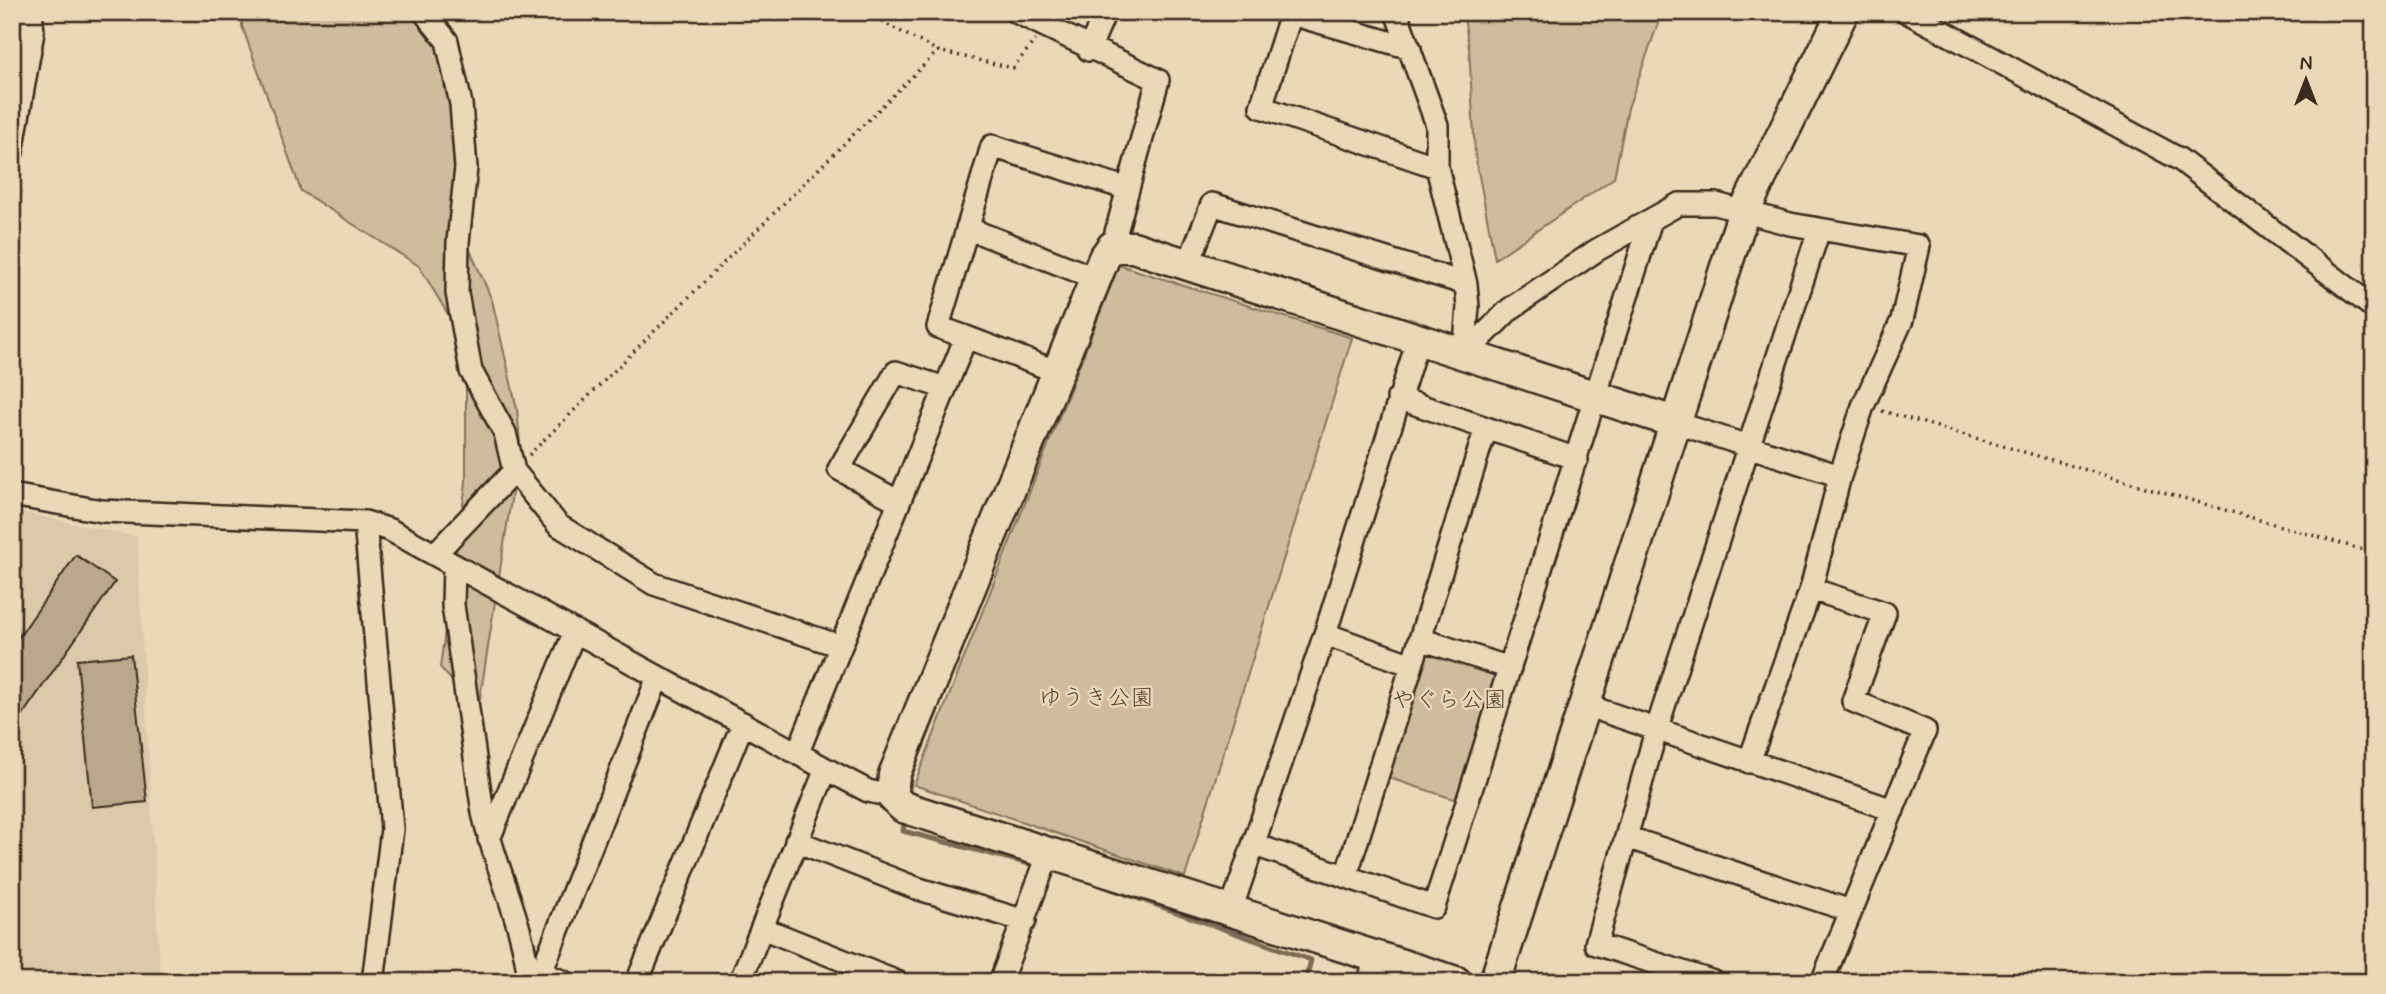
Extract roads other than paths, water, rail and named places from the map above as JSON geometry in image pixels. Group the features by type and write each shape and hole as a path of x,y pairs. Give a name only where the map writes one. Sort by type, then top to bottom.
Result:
{"street":[{"path":"12,63 22,12"},
{"path":"12,152 33,32 32,12"},
{"path":"424,12 447,41 461,104 466,168 457,242 457,293 471,371 505,433 514,471 558,525 654,584 840,646"},
{"path":"892,796 894,775 1096,278 1112,247 1158,80 1089,50 1016,12"},
{"path":"1089,50 1105,12"},
{"path":"1396,12 1437,125 1437,167 1466,284 1468,307 1464,355"},
{"path":"1495,982 1743,214 1843,12"},
{"path":"1906,12 2179,159 2374,308"},
{"path":"1410,48 1289,13 1261,107 1437,167"},
{"path":"1058,372 938,327 992,145 1128,189"},
{"path":"1188,265 1212,204 1466,284"},
{"path":"1464,355 1510,309 1597,250 1679,204 1716,204 1743,214 1819,230 1919,246 1902,320 1863,406 1840,477 1811,589 1749,762"},
{"path":"1255,845 1434,907 1651,220"},
{"path":"967,229 1096,278"},
{"path":"1714,982 1596,944 1656,731 1819,230"},
{"path":"1112,247 1133,247 1840,477"},
{"path":"798,752 966,337"},
{"path":"1231,910 1325,634 1418,340"},
{"path":"899,502 839,469 896,372 945,388"},
{"path":"1398,398 1577,459"},
{"path":"1346,876 1486,428"},
{"path":"435,554 514,471"},
{"path":"12,484 123,502 145,513"},
{"path":"12,495 102,511 365,522 390,530 826,769 868,790 892,796 903,807 1231,910 1373,969 1456,982"},
{"path":"365,522 393,829 373,982"},
{"path":"454,566 453,605 489,839 524,940 532,974"},
{"path":"1811,589 1885,613 1853,701 1925,731 1822,982"},
{"path":"489,839 575,631"},
{"path":"1325,634 1412,665"},
{"path":"1420,639 1510,668"},
{"path":"532,974 658,677"},
{"path":"1585,705 1893,810"},
{"path":"637,982 743,723"},
{"path":"740,982 826,769"},
{"path":"1626,837 1852,911"},
{"path":"796,841 916,888 1025,921"},
{"path":"1000,982 1049,853"},
{"path":"762,928 897,982"},
{"path":"532,974 565,982"}],"waterway":[{"path":"908,798 911,775 945,689"},
{"path":"905,819 903,831 1037,866"},
{"path":"1100,885 1311,960 1305,982"}],"park label":[{"name":"ゆうき公園","path":"1096,699"},
{"name":"やぐら公園","path":"1449,701"}]}
